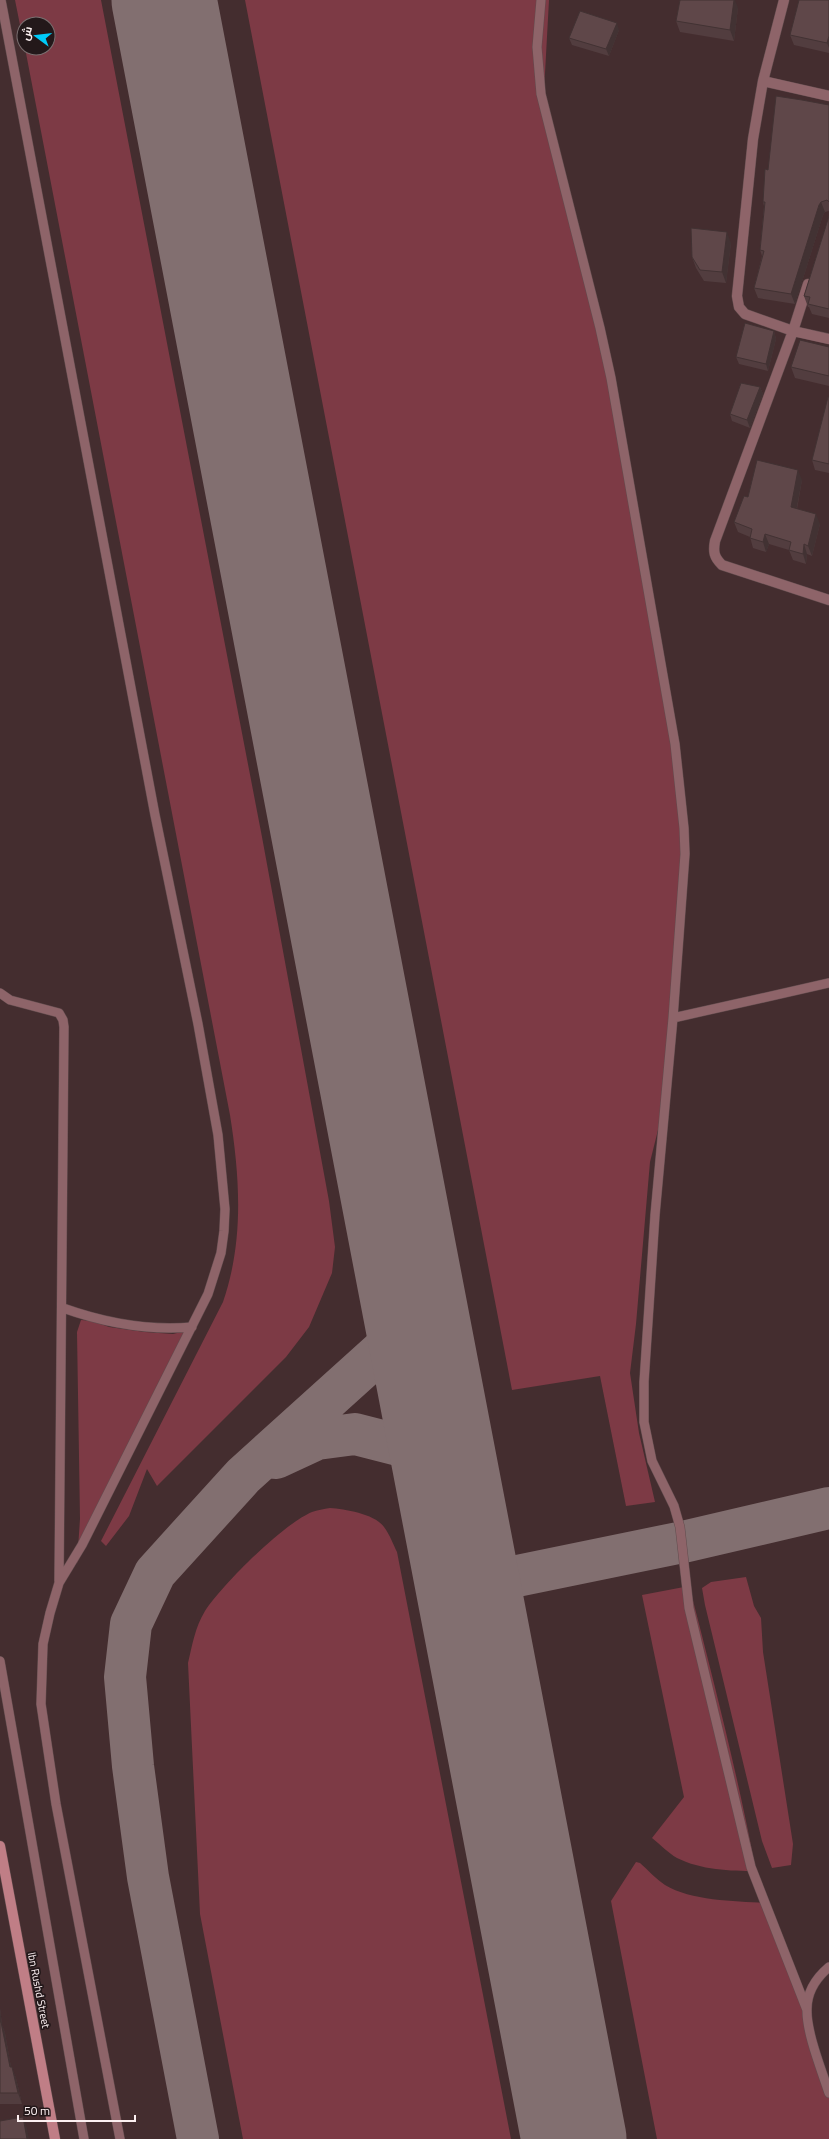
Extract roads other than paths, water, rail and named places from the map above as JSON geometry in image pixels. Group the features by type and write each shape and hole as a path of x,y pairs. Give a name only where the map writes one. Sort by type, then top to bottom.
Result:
{"street":[{"path":"784,0 763,80 753,139 737,296 739,307 745,314 793,331 829,339"},
{"path":"763,80 829,96"},
{"path":"810,278 793,331 715,541 713,552 715,558 722,565 829,600"},
{"name":"Ibn Rushd Street","path":"0,1846 55,2139"}],"lane":[{"path":"2,0 155,815 198,1024 218,1135 224,1209 221,1253 208,1294 82,1545 60,1584 43,1644 41,1704 56,1804 120,2139"},
{"path":"541,0 538,47 541,94 610,372 675,744 684,828 685,854 673,1018 655,1215 644,1382 644,1422 652,1461 678,1516 683,1542 689,1608 751,1867 807,2010 810,2030 829,2093"},
{"path":"673,1018 829,983"},
{"path":"0,993 10,1000 53,1011 59,1014 63,1020 63,1308 60,1584"},
{"path":"63,1308 87,1317 139,1327 165,1329 192,1327"},
{"path":"0,1661 84,2139"},
{"path":"807,2010 810,1992 819,1976 829,1967"}]}
